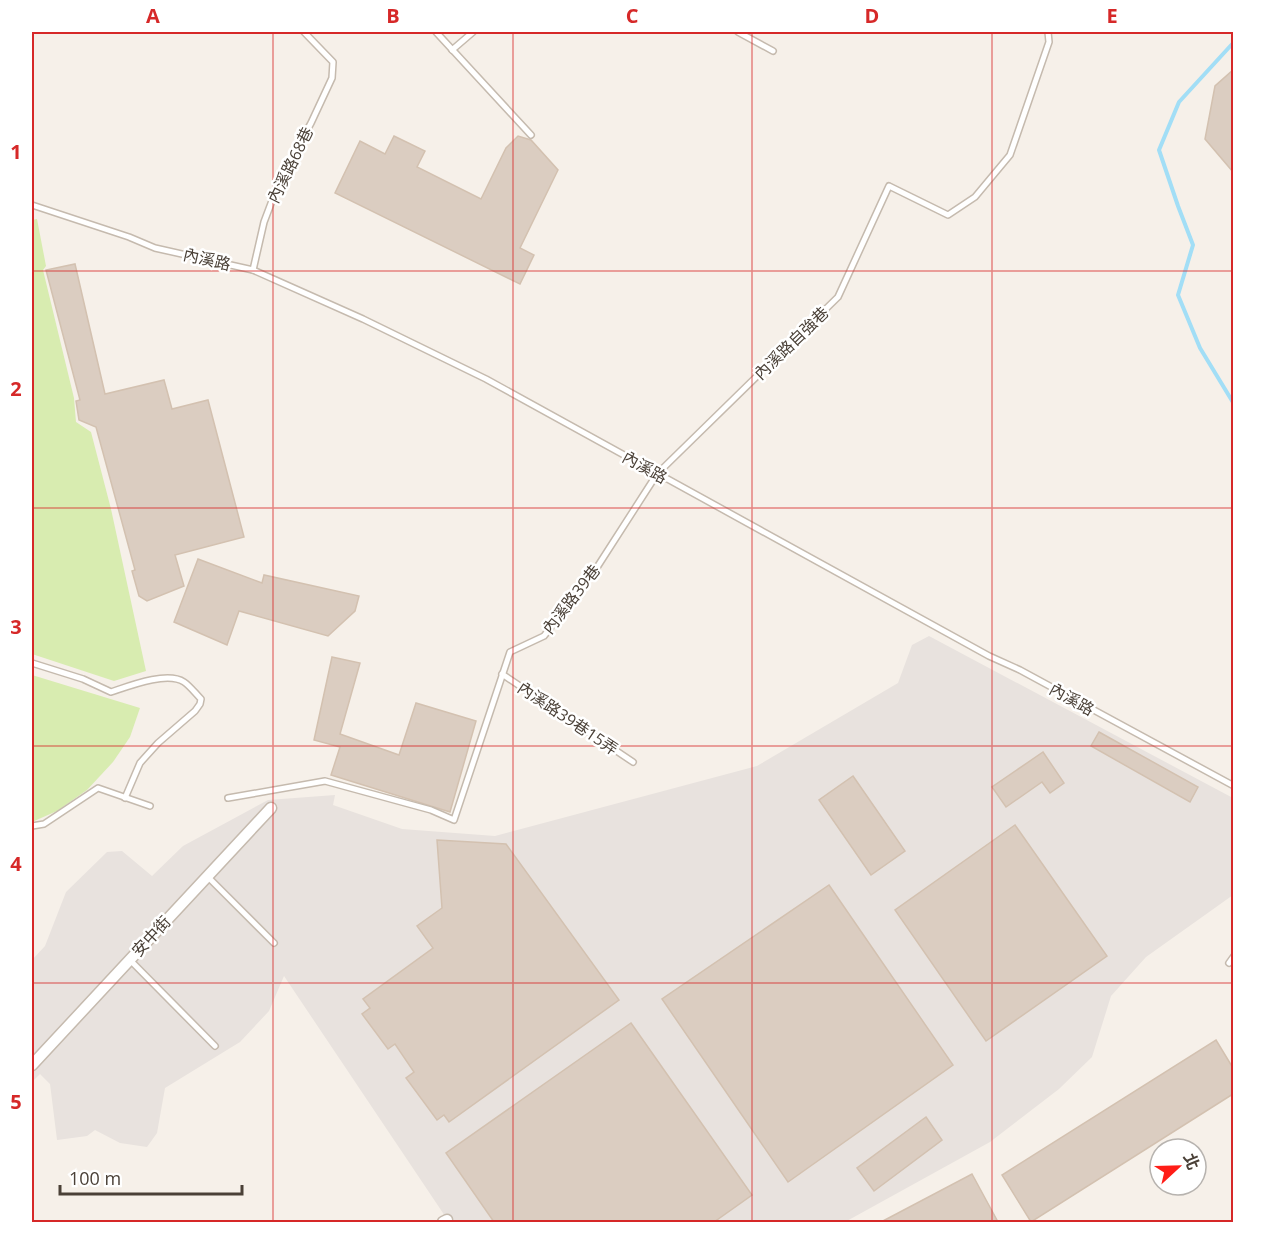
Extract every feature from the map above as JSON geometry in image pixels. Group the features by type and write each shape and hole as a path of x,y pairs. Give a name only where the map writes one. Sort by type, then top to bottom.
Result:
{"street":[{"name":"安中街","path":"32,1065 271,808"}],"lane":[{"name":"內溪路68巷","path":"252,270 267,213 281,177 311,123 332,78 333,62 304,32"},
{"path":"436,32 531,135"},
{"path":"452,50 472,32"},
{"path":"738,32 773,51"},
{"name":"內溪路自強巷","path":"657,474 838,297 889,186 948,216 975,197 1010,155 1048,42 1048,32"},
{"name":"內溪路","path":"32,205 156,248 252,270 363,319 486,379 989,656 1020,670 1233,786"},
{"name":"內溪路39巷","path":"228,798 325,781 431,810 454,820 510,652 544,636 587,581 657,474"},
{"path":"32,663 83,679 111,692 132,685 173,677 183,682 201,699 195,711 158,743 140,763 125,798"},
{"name":"內溪路39巷15弄","path":"502,675 633,762"},
{"path":"32,826 44,824 98,788 150,806"},
{"path":"207,876 274,943"},
{"path":"1229,963 1233,956"},
{"path":"130,960 215,1046"}],"shaded area":[{"path":"929,636 1233,798 1233,895 1146,957 1111,996 1092,1057 1059,1089 990,1142 845,1222 449,1222 284,976 269,1011 240,1042 165,1088 157,1133 147,1147 120,1143 95,1130 87,1136 57,1140 50,1084 40,1074 32,1082 32,960 45,946 66,892 107,852 122,851 152,876 183,846 268,800 335,795 333,805 402,829 495,836 757,766 898,683 912,645"}],"green space":[{"path":"37,219 46,266 43,270 74,398 76,422 91,432 111,509 146,671 114,681 32,654 32,220"},
{"path":"32,675 140,708 130,737 113,762 87,790 57,811 32,822"}],"building":[{"path":"1233,70 1233,172 1205,139 1215,86"},
{"path":"394,136 425,151 417,167 481,199 506,148 518,136 531,140 558,170 520,248 534,255 520,284 335,193 360,141 385,154"},
{"path":"75,264 105,394 164,380 172,409 208,400 244,537 175,555 184,586 147,601 139,596 132,571 135,570 96,427 79,420 76,401 80,400 46,270"},
{"path":"198,559 262,583 264,575 359,596 355,611 328,636 239,611 227,645 174,622"},
{"path":"332,657 360,663 340,734 399,755 416,703 476,721 450,812 331,775 340,747 314,740"},
{"path":"1099,732 1198,787 1190,802 1091,746"},
{"path":"1043,752 1064,783 1050,793 1042,782 1006,807 992,787"},
{"path":"853,776 905,851 871,875 819,800"},
{"path":"1015,825 1107,956 986,1041 895,910"},
{"path":"437,840 506,844 619,1000 449,1122 444,1115 437,1120 406,1078 414,1072 395,1044 388,1049 362,1014 370,1008 363,999 433,948 417,926 442,908"},
{"path":"829,885 953,1065 788,1182 662,999"},
{"path":"631,1023 752,1195 714,1222 494,1222 446,1153"},
{"path":"1216,1040 1233,1068 1233,1094 1165,1137 1148,1137 1148,1148 1031,1222 1002,1175"},
{"path":"926,1117 942,1140 874,1191 857,1168"},
{"path":"972,1174 998,1222 881,1222"}],"waterway":[{"path":"1234,42 1179,102 1159,150 1193,245 1178,295 1200,348 1234,404"}]}
